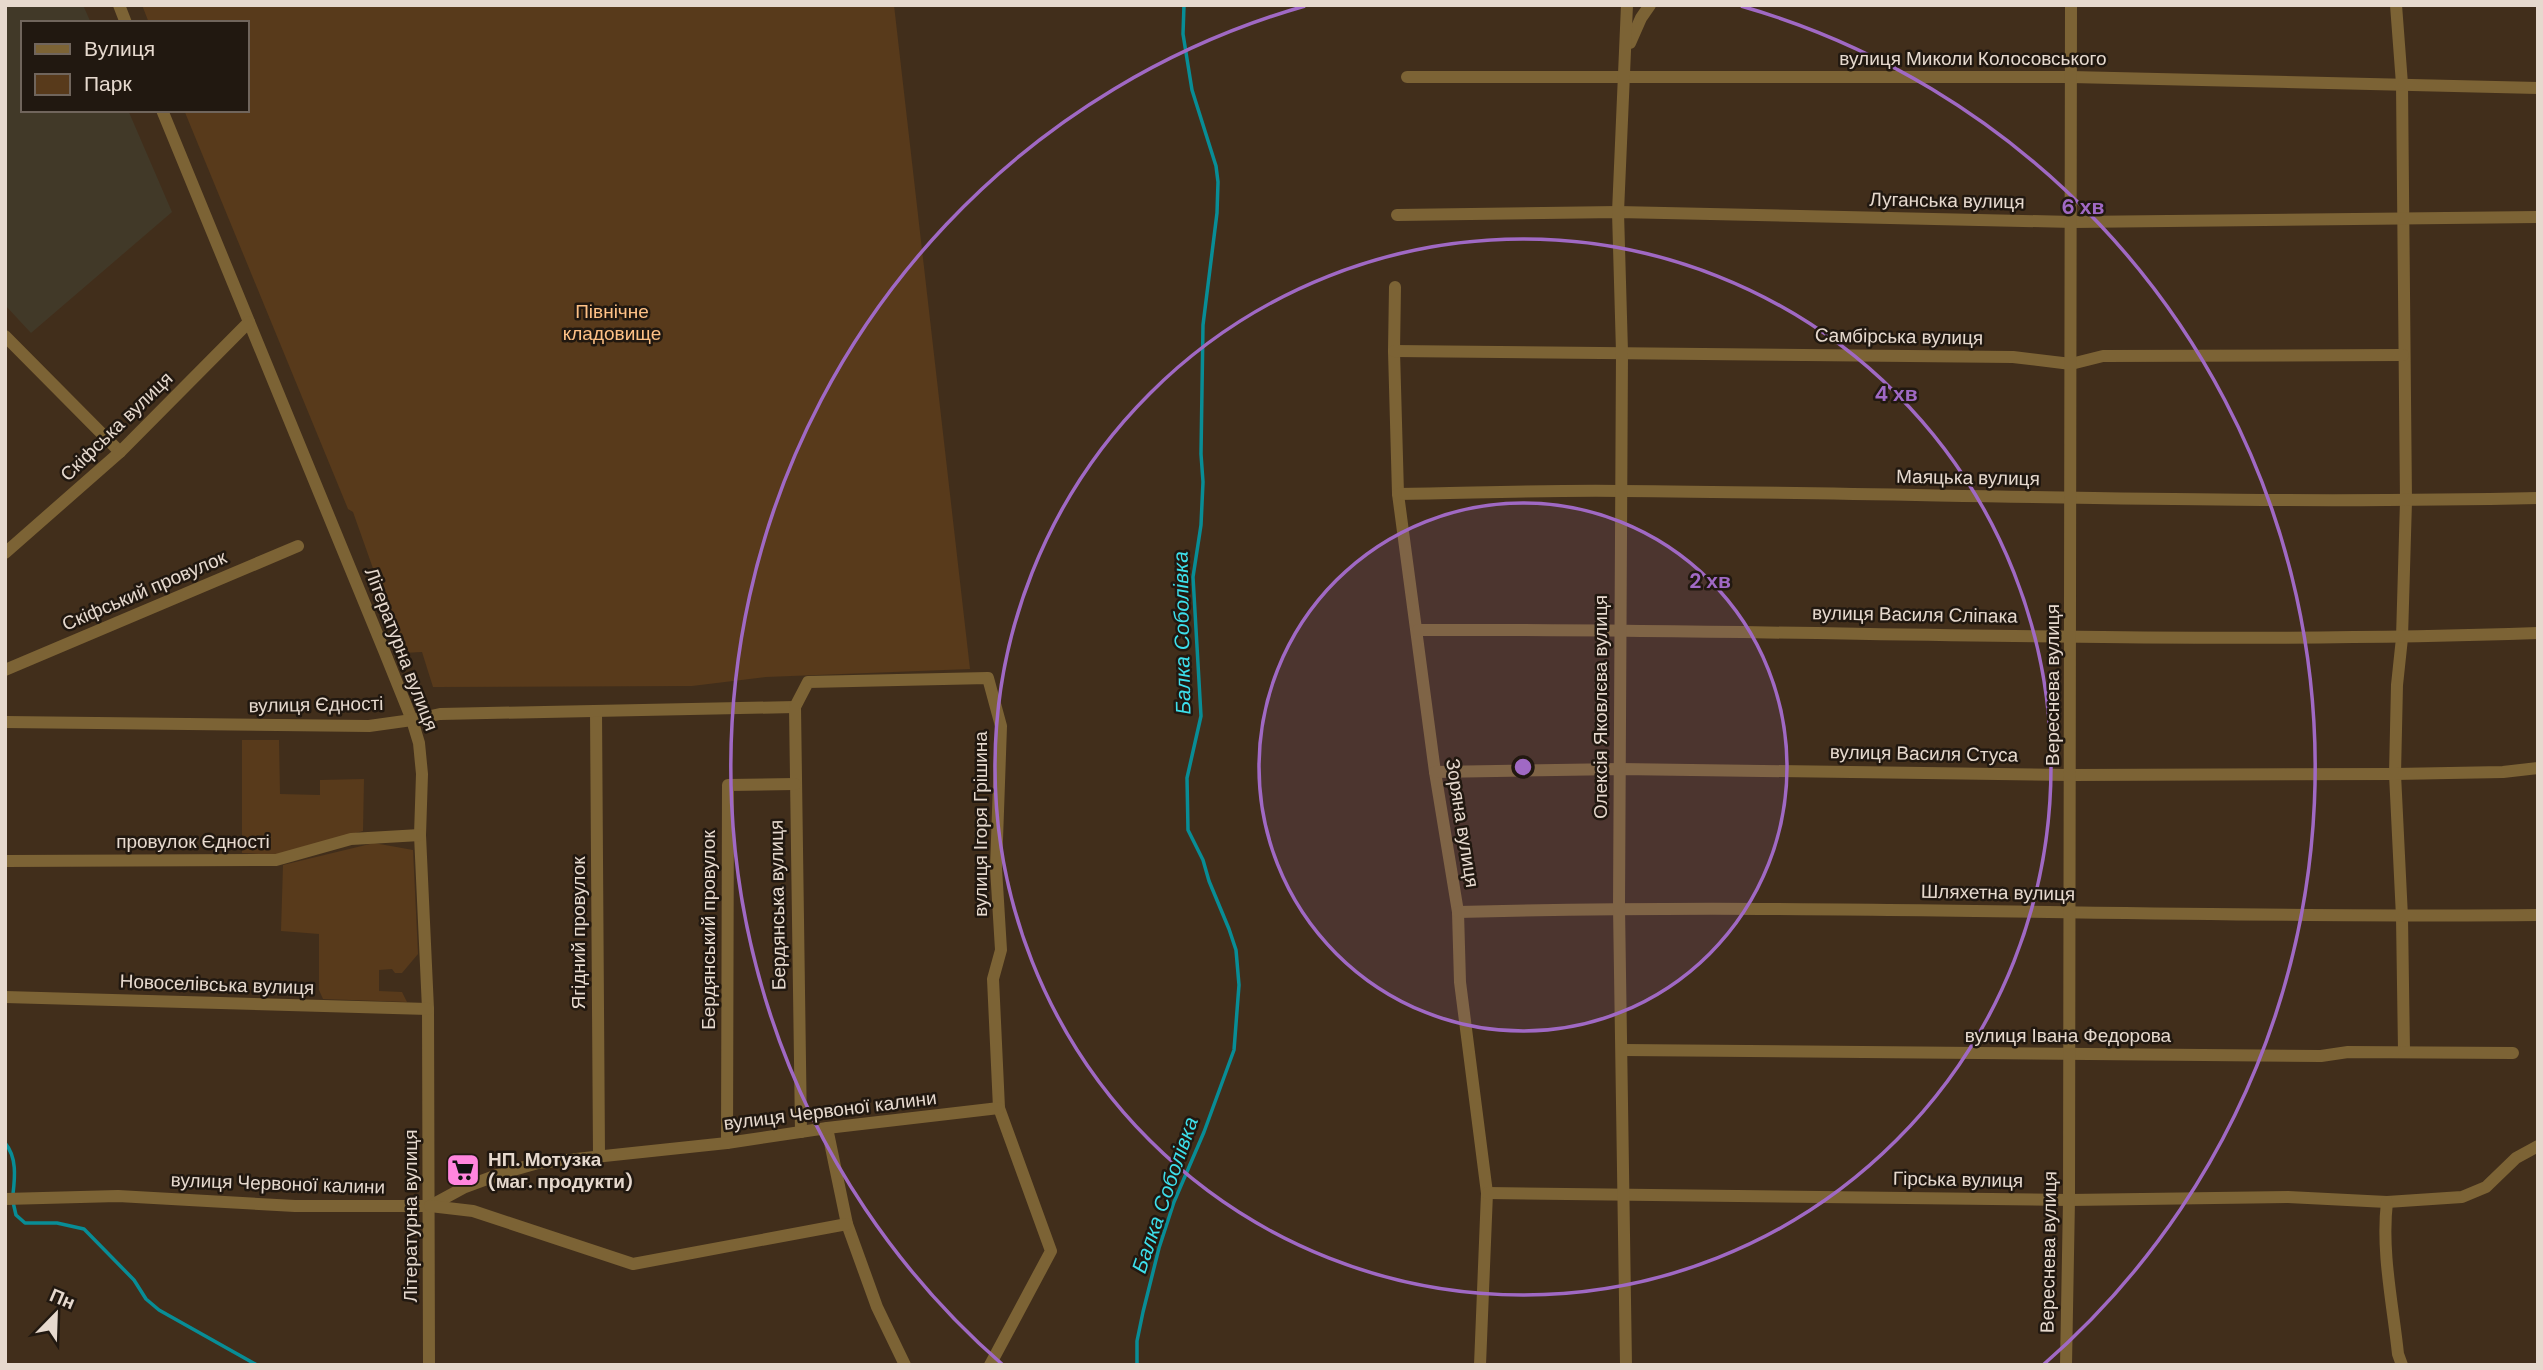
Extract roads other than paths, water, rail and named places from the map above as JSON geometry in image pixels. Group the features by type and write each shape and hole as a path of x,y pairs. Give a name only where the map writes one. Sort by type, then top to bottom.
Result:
{"street":[{"name":"Олексія Яковлєва вулиця","path":"1626,1365 1619,907 1622,352 1618,212 1628,5"},
{"path":"1627,50 1650,5"},
{"name":"Вереснева вулиця","path":"2066,1365 2071,775 2071,5"},
{"path":"2396,5 2402,85 2406,501 2395,774 2402,917 2404,1051"},
{"name":"вулиця Миколи Колосовського","path":"1407,77 2071,77 2538,88"},
{"name":"Літературна вулиця","path":"163,112 412,720 419,743 422,774 420,835 428,1009 429,1365"},
{"name":"Луганська вулиця","path":"1397,215 1618,212 2073,222 2538,217"},
{"name":"Зоряна вулиця","path":"1395,287 1398,494 1435,772 1458,912 1461,994 1487,1193 1480,1365"},
{"name":"Скіфська вулиця","path":"10,549 120,452 249,322"},
{"path":"5,336 120,452"},
{"name":"Самбірська вулиця","path":"1394,351 2013,357 2071,365 2103,356 2403,355"},
{"name":"Маяцька вулиця","path":"1398,494 1620,491 2072,499 2406,501 2538,498"},
{"path":"5,535 10,549"},
{"name":"Скіфський провулок","path":"5,670 298,546"},
{"name":"вулиця Василя Сліпака","path":"1418,630 1620,629 2402,638 2538,633"},
{"name":"вулиця Ігоря Грішина","path":"808,682 988,678 1001,726 996,868 1001,950 993,979 999,1108 1051,1251 989,1365"},
{"name":"Бердянська вулиця","path":"801,1132 795,707 808,682"},
{"name":"вулиця Єдності","path":"5,722 369,726 440,714 795,707"},
{"name":"Ягідний провулок","path":"596,711 599,1155"},
{"name":"вулиця Василя Стуса","path":"1435,772 1620,768 2071,775 2395,774 2502,772 2538,768"},
{"name":"Бердянський провулок","path":"727,1143 727,785 794,784"},
{"name":"провулок Єдності","path":"5,861 276,860 351,839 420,835"},
{"name":"Шляхетна вулиця","path":"1458,912 1619,907 2402,917 2538,915"},
{"name":"Новоселівська вулиця","path":"5,997 428,1009"},
{"name":"вулиця Івана Федорова","path":"1623,1050 2321,1056 2348,1052 2404,1051 2513,1053"},
{"name":"вулиця Червоної калини","path":"5,1199 118,1196 295,1206 430,1206 465,1187 538,1163 727,1143 827,1128 999,1108"},
{"path":"827,1128 847,1224 877,1307 905,1365"},
{"name":"Гірська вулиця","path":"1487,1193 2069,1200 2288,1197 2387,1202 2462,1196 2486,1187 2516,1158 2538,1146"},
{"path":"2387,1202 2385,1218 2388,1254 2398,1354 2402,1365"},
{"path":"430,1206 473,1211 633,1264 847,1224"}],"waterway":[{"name":"Балка Соболівка","path":"1137,1365 1137,1341 1159,1248 1174,1202 1204,1132 1234,1050 1239,985 1236,950 1203,860 1188,830 1187,778 1201,716 1193,577 1201,525 1203,482 1203,325 1217,213 1218,182 1216,166 1192,90 1183,34 1184,5"},
{"path":"5,1143 13,1161 13,1194"},
{"path":"13,1202 16,1215 25,1223 57,1223 84,1229 159,1310 257,1365"}],"place":[{"name":"НП. Мотузка (маг. продукти)","path":"463,1170"}],"park label":[{"name":"Північне кладовище","path":"612,322"}]}
